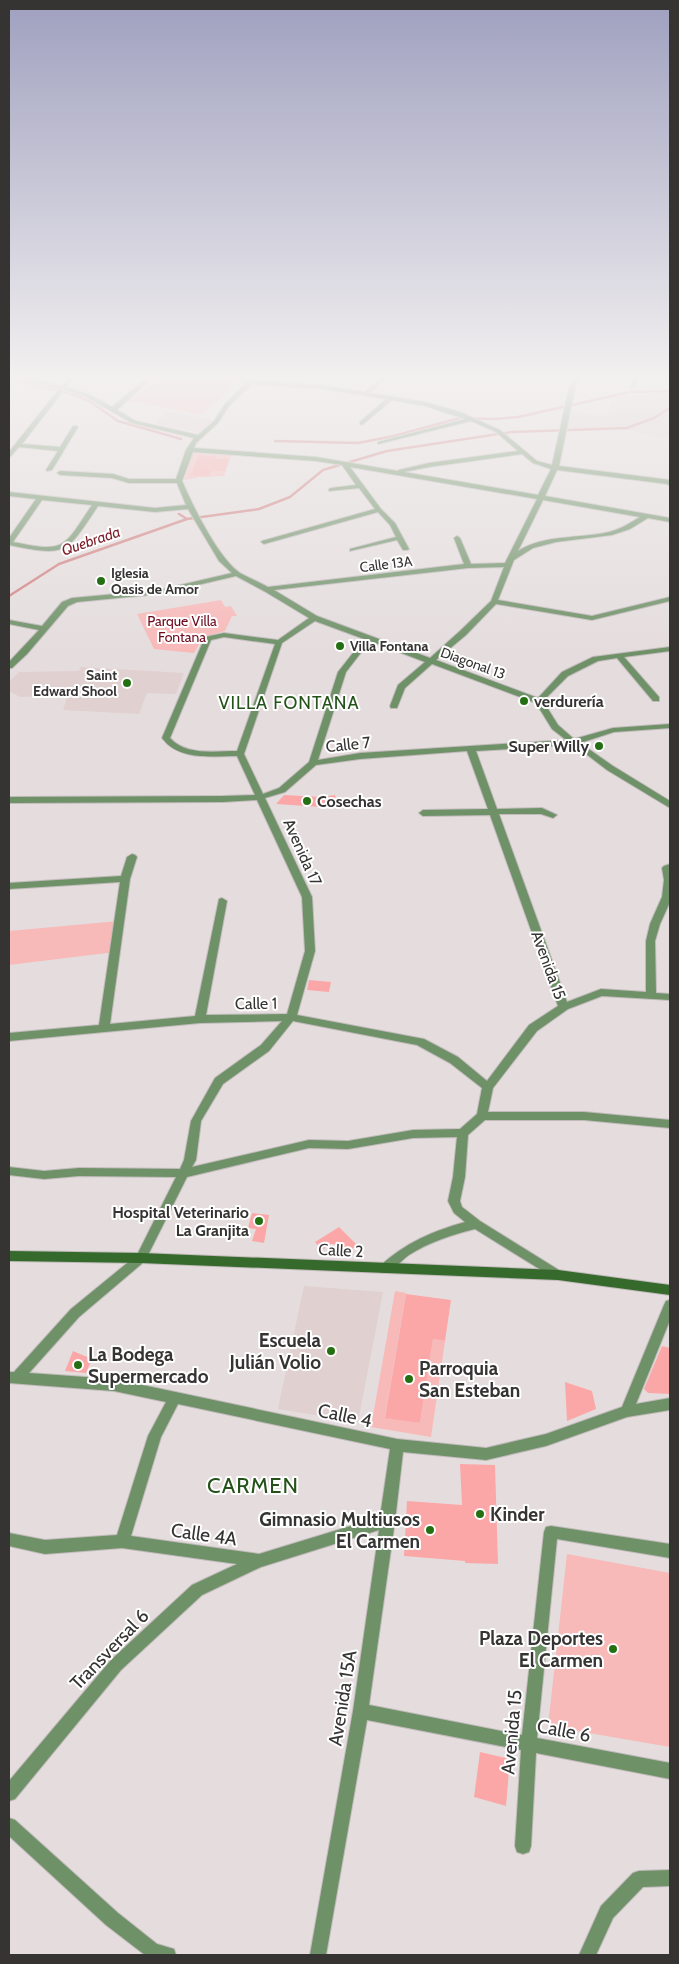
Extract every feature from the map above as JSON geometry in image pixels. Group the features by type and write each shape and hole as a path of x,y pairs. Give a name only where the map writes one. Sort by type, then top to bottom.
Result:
{"street":[{"path":"60,473 114,476 129,481 178,481 182,469"},
{"path":"348,469 379,510 393,524 398,538 405,549"},
{"path":"368,469 670,520"},
{"path":"395,473 414,469"},
{"path":"394,706 401,686 463,633 494,602 509,562 555,469"},
{"path":"560,469 670,483"},
{"name":"Diagonal 13","path":"178,481 190,507 223,561 237,574 267,589 314,618 539,701"},
{"path":"331,490 361,486"},
{"path":"9,494 155,510 190,507"},
{"path":"41,498 9,543 46,551 59,550 68,546 96,504"},
{"path":"264,542 379,510"},
{"path":"509,562 531,546 556,540 610,534 628,528 645,517"},
{"path":"352,550 398,538"},
{"path":"457,538 468,566"},
{"name":"Calle 13A","path":"267,589 509,562"},
{"path":"9,666 24,652 64,604 75,600 139,595 237,574"},
{"path":"494,602 592,618 670,599"},
{"path":"661,601 670,609"},
{"path":"280,642 224,635 208,639 166,738 170,746 183,751 240,754 280,642 314,618"},
{"path":"9,622 43,628"},
{"path":"313,763 342,672 369,638"},
{"path":"670,649 596,659 565,674 539,701 555,727 610,768 670,805"},
{"path":"619,656 656,699"},
{"name":"Calle 7","path":"9,800 223,799 262,797 282,790 313,763 360,756 574,742 613,730 670,726"},
{"name":"Avenida 15","path":"471,750 564,1006 533,1028 488,1087 482,1116"},
{"name":"Avenida 17","path":"141,1258 190,1160 196,1121 219,1081 265,1048 290,1017 310,952 307,898 262,797 240,754"},
{"path":"423,813 542,811 553,815"},
{"path":"104,1027 125,879 132,857"},
{"path":"652,996 652,934 669,897 668,868"},
{"path":"9,886 125,879"},
{"path":"200,1018 222,901"},
{"path":"564,1006 601,992 670,997"},
{"name":"Calle 1","path":"9,1038 200,1018 290,1017 420,1042 454,1060 488,1087"},
{"path":"9,1172 44,1175 79,1172 184,1172 309,1144 348,1145 412,1134 463,1133 482,1116 584,1116 670,1124"},
{"path":"463,1133 459,1177 454,1201 458,1210 476,1224 558,1275"},
{"path":"384,1268 400,1253 416,1244 448,1231 476,1224"},
{"name":"Calle 2","path":"9,1256 141,1258 558,1275 670,1290"},
{"path":"13,1377 74,1313 141,1258"},
{"path":"627,1412 670,1305"},
{"name":"Calle 4","path":"13,1377 114,1385 397,1445 486,1454 546,1440 627,1412 670,1404"},
{"path":"122,1541 155,1436 175,1398"},
{"name":"Avenida 15A","path":"318,1955 361,1711 397,1445"},
{"name":"Calle 4A","path":"9,1540 45,1547 122,1541 259,1561 388,1521"},
{"name":"Avenida 15","path":"522,1846 529,1744 551,1532 670,1551"},
{"name":"Transversal 6","path":"9,1793 116,1665 190,1596 197,1590 259,1561"},
{"name":"Calle 6","path":"361,1711 670,1771"},
{"path":"9,1826 112,1919 153,1951 168,1955"},
{"path":"587,1955 607,1912 640,1879 670,1878"}],"shaded area":[{"name":"Saint Edward Shool","path":"81,667 184,673 176,694 147,693 139,714 63,710 67,698 20,697 9,691 9,682 19,672 79,671"},
{"name":"Escuela Julián Volio","path":"304,1286 383,1292 358,1422 278,1409"}],"green space":[{"path":"187,469 193,469 190,476 199,476 198,478 184,480"},
{"path":"227,469 224,476 205,477 210,475 212,471 225,471"},
{"name":"Parque Villa Fontana","path":"221,600 225,607 231,606 237,616 232,616 225,631 203,637 194,653 154,649 137,614"},
{"path":"119,921 115,952 9,965 9,931"},
{"path":"395,1291 406,1293 385,1417 420,1423 433,1339 445,1341 431,1437 371,1427"},
{"name":"Plaza Deportes El Carmen","path":"567,1554 670,1573 670,1747 548,1726"}],"building":[{"path":"193,469 226,469 225,471 212,471 206,477 190,476"},
{"name":"Cosechas","path":"284,795 321,797 335,795 337,808 276,804"},
{"path":"309,980 331,982 329,992 307,990"},
{"name":"Hospital Veterinario La Granjita","path":"252,1213 269,1215 264,1243 252,1241 256,1229 248,1228"},
{"path":"339,1227 357,1245 348,1252 342,1245 331,1244 322,1250 315,1242"},
{"name":"Parroquia San Esteban","path":"406,1294 451,1300 445,1341 433,1339 420,1423 385,1418"},
{"path":"662,1346 670,1348 670,1394 648,1393 644,1389"},
{"name":"La Bodega Supermercado","path":"73,1351 92,1359 86,1373 65,1371"},
{"path":"565,1382 592,1391 596,1409 567,1421"},
{"path":"460,1464 495,1465 498,1564 465,1563 465,1561 404,1556 407,1501 462,1505"},
{"path":"480,1752 510,1759 506,1806 474,1797"}],"waterway":[{"path":"187,519 259,509 290,497 323,470 328,469"},
{"name":"Quebrada","path":"179,514 187,519"},
{"name":"Quebrada","path":"9,596 59,564 187,519"}],"place":[{"name":"Iglesia Oasis de Amor","path":"101,581"},
{"name":"Villa Fontana","path":"340,646"},
{"name":"Saint Edward Shool","path":"127,683"},
{"name":"verdurería","path":"524,701"},
{"name":"Super Willy","path":"599,746"},
{"name":"Cosechas","path":"307,801"},
{"name":"Hospital Veterinario La Granjita","path":"259,1221"},
{"name":"Escuela Julián Volio","path":"331,1351"},
{"name":"La Bodega Supermercado","path":"78,1365"},
{"name":"Parroquia San Esteban","path":"409,1379"},
{"name":"Kinder","path":"480,1514"},
{"name":"Gimnasio Multiusos El Carmen","path":"430,1530"},
{"name":"Plaza Deportes El Carmen","path":"613,1649"}],"district":[{"name":"VILLA FONTANA","path":"289,703"},
{"name":"CARMEN","path":"253,1485"}]}
